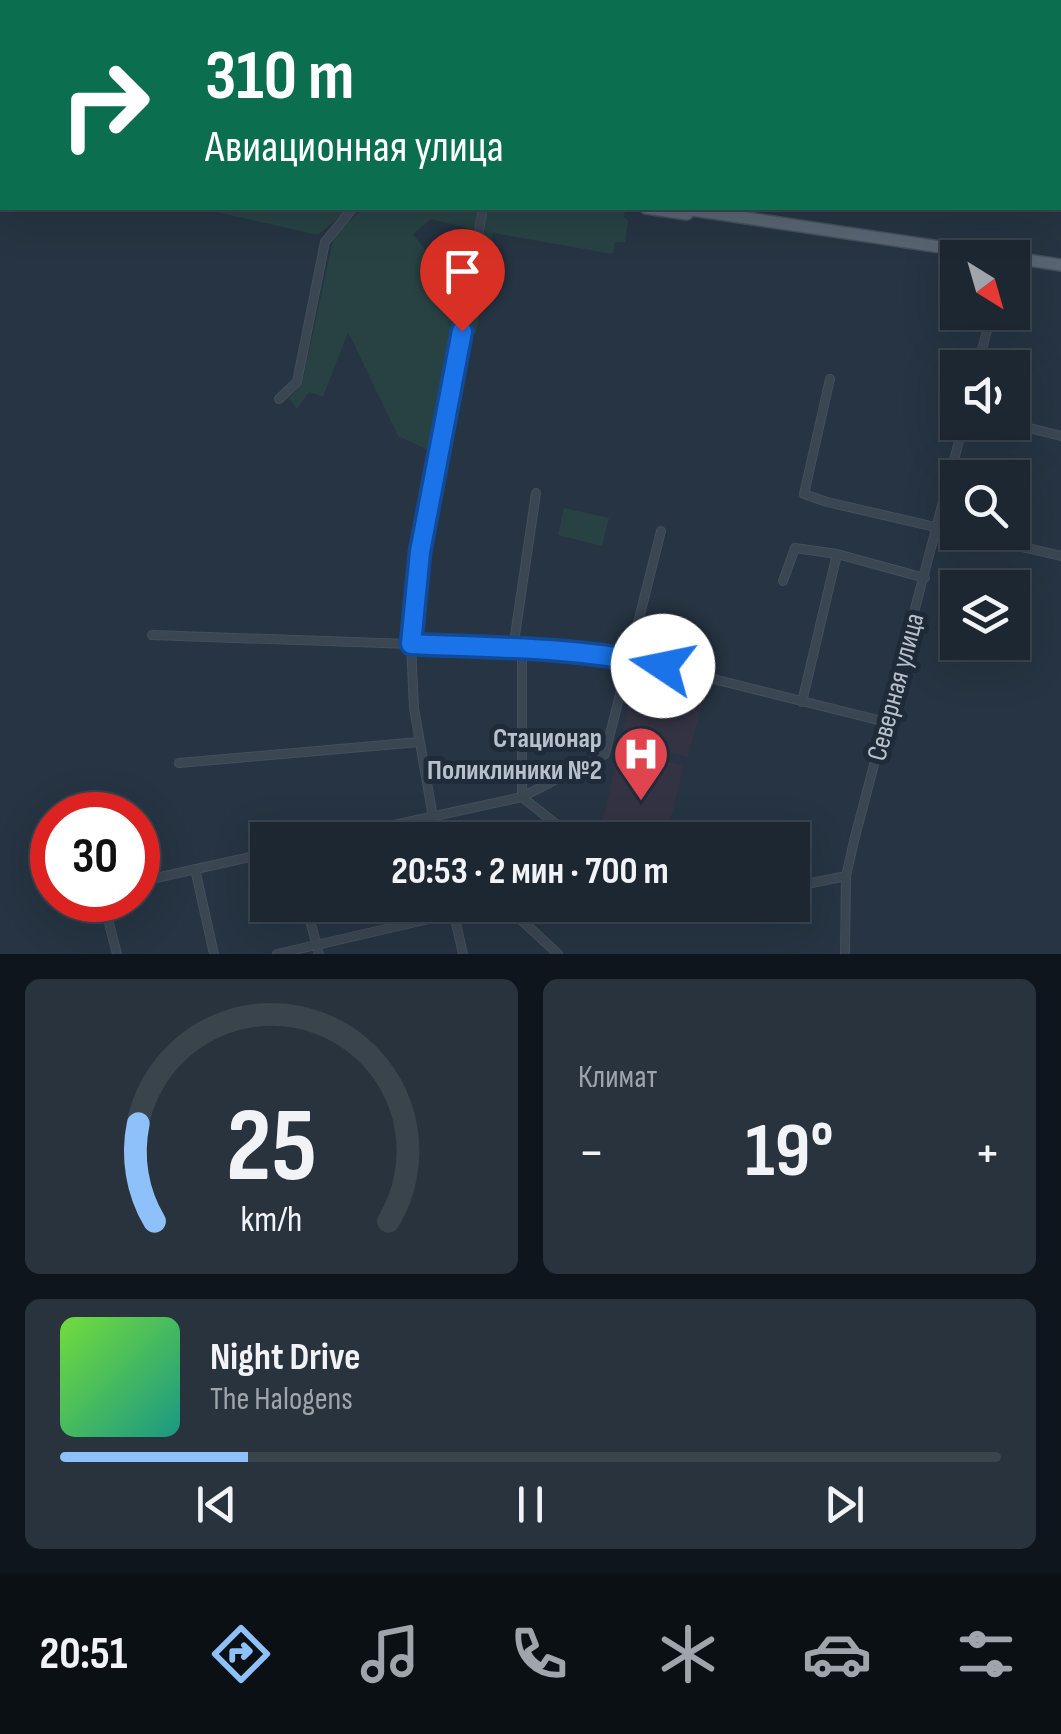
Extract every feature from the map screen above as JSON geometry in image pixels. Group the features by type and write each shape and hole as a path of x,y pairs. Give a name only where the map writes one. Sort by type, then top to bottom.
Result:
{"main road":[{"path":"659,210 940,254"},
{"path":"692,210 940,248"},
{"path":"1030,261 1061,265"},
{"path":"1030,264 1061,272"}],"street":[{"path":"279,399 297,382 324,242 352,210"},
{"path":"433,822 419,742 411,644 420,552 483,210"},
{"path":"830,379 804,494 1061,556"},
{"path":"1030,428 1061,436"},
{"name":"Северная улица","path":"845,954 846,876 959,440"},
{"path":"536,493 518,648 522,797 553,822"},
{"path":"413,822 522,797 605,754 661,531"},
{"path":"782,581 794,548 837,554 926,578"},
{"path":"802,702 837,554"},
{"path":"152,635 518,648 630,658 886,722"},
{"path":"179,763 419,742"},
{"path":"160,877 250,857"},
{"path":"196,869 214,954"},
{"path":"810,883 846,876"},
{"path":"109,922 117,954"},
{"path":"310,922 317,950"},
{"path":"277,954 317,950 407,922"},
{"path":"455,922 462,954"},
{"path":"523,922 558,954"}],"shaded area":[{"path":"637,669 707,687 688,757 620,743"},
{"name":"Стационар Поликлиники №2","path":"619,750 684,765 670,822 602,822"}],"green space":[{"path":"208,210 347,210 318,235"},
{"path":"362,210 479,210 475,230 431,219 413,234 450,281 465,283 439,447 432,452 398,436 348,332 323,397 309,392 297,409 289,398 302,384 337,232"},
{"path":"487,210 625,211 625,242 615,242 613,254 493,233 476,334 465,332"},
{"path":"564,508 609,518 602,546 558,535"}],"place":[{"name":"Стационар Поликлиники №2","path":"641,803"}],"route":[{"path":"462,331 420,552 411,644 522,648 630,658 663,666"}]}
